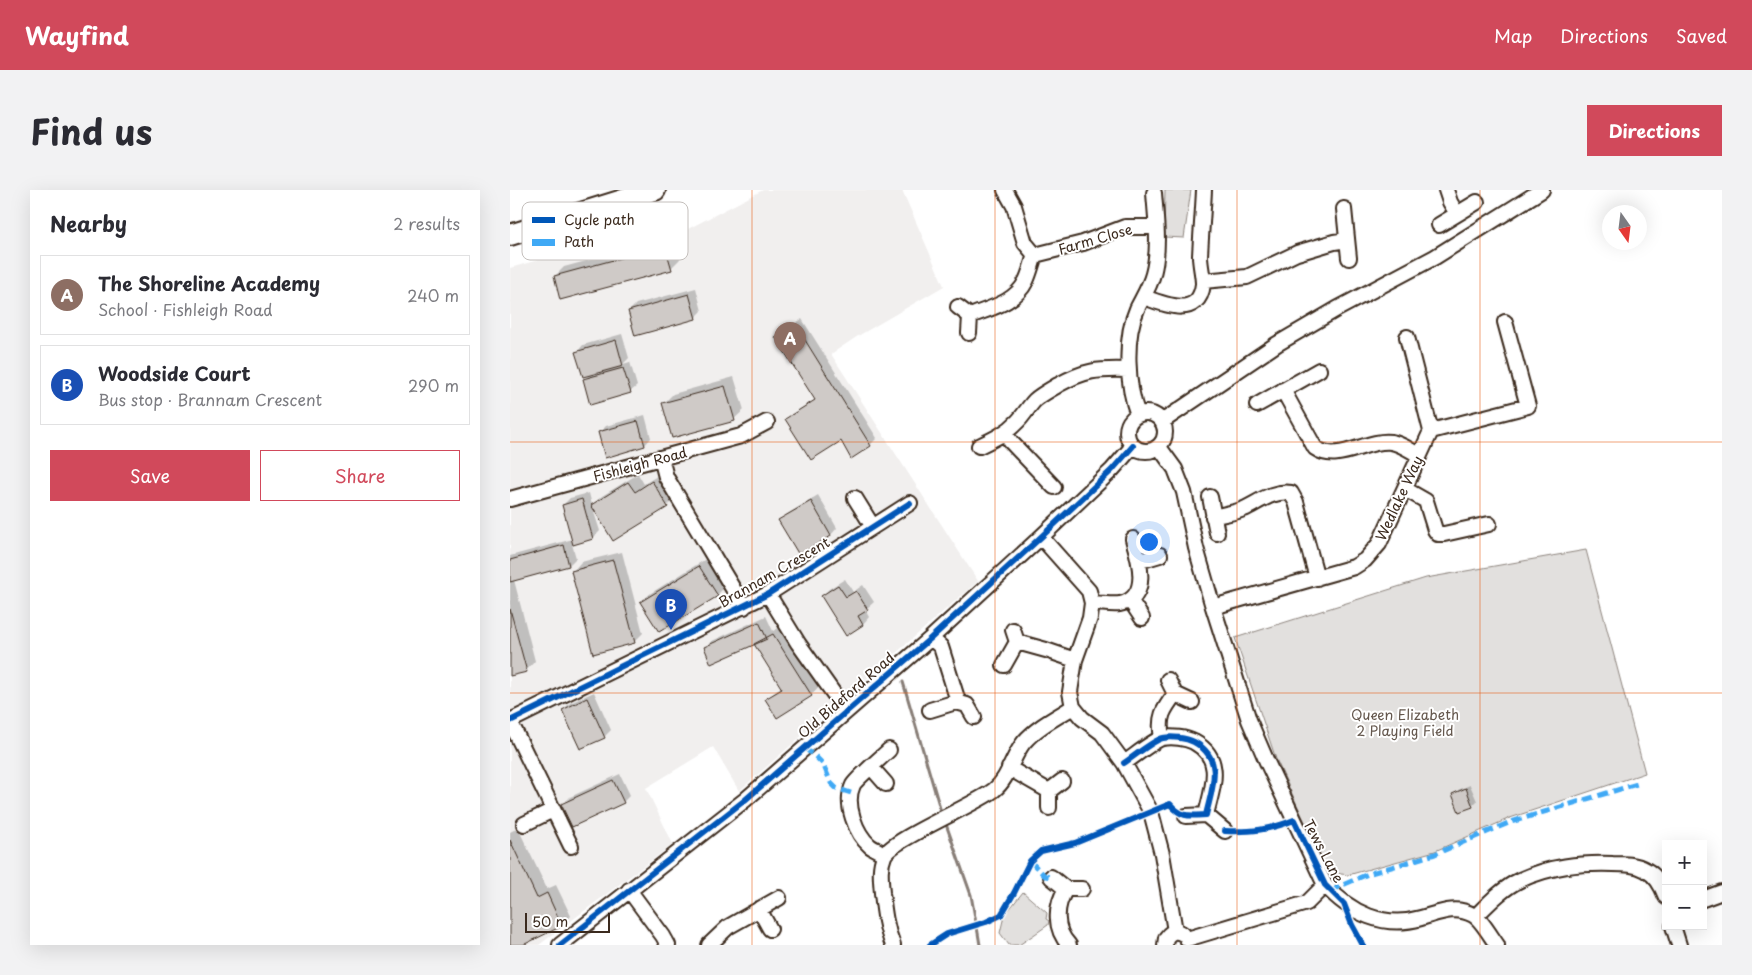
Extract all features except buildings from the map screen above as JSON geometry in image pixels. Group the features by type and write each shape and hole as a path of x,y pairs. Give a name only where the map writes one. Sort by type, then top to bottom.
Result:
{"highway":[{"path":"616,202 655,190"},
{"path":"510,235 522,231"}],"street":[{"path":"970,316 1004,303 1013,296 1026,281 1035,255 1024,243 1014,206 1005,190"},
{"path":"1144,297 1175,308 1184,307 1197,300 1203,282 1200,260 1204,190"},
{"path":"1446,190 1457,214"},
{"path":"1162,421 1277,344 1337,308 1435,257 1542,190"},
{"path":"1138,415 1131,398 1128,370 1132,327 1154,268 1157,248 1154,192"},
{"path":"1439,224 1477,202"},
{"path":"1344,209 1349,258"},
{"name":"Farm Close","path":"1035,255 1083,243 1125,227 1156,227"},
{"path":"1203,282 1247,277 1297,253 1347,240"},
{"path":"958,307 970,316"},
{"path":"969,333 970,316"},
{"path":"1407,337 1431,431 1528,406 1505,322"},
{"path":"979,446 1005,433 1018,421 1034,401 1044,393 1077,375 1105,369 1128,370"},
{"path":"1257,405 1319,370"},
{"path":"1283,390 1315,448 1322,452 1336,454 1349,449 1393,442 1419,455"},
{"path":"1144,413 1152,414 1162,421 1166,429 1166,437 1159,447 1153,451 1145,452 1133,446 1129,441 1127,433 1131,420 1138,415 1144,413"},
{"name":"Fishleigh Road","path":"510,499 741,436 767,422"},
{"name":"Wedlake Way","path":"1213,607 1354,567 1372,553 1405,489 1431,431"},
{"path":"1005,433 1011,442 1054,487"},
{"name":"Old Bideford Road","path":"560,945 745,800 931,638 1112,470 1133,446"},
{"name":"Tews Lane","path":"1159,447 1175,470 1184,492 1196,548 1249,720 1325,886 1344,904 1368,917 1394,922 1409,921 1454,909 1476,916"},
{"path":"660,458 666,477 744,607"},
{"path":"1405,489 1426,501 1434,530 1438,534 1489,524"},
{"path":"1213,517 1243,509 1263,498 1286,492 1291,493 1296,502 1317,578"},
{"path":"1210,497 1217,533"},
{"path":"855,498 873,527"},
{"name":"Brannam Crescent","path":"510,721 768,594 910,503"},
{"path":"1041,537 1089,591 1092,603 1090,618 1075,660 1070,692 1073,707 1082,718 1102,733 1124,763 1151,812 1164,862 1175,931"},
{"path":"1092,603 1120,604 1130,600 1139,589 1140,562 1133,539"},
{"path":"1140,562 1160,555"},
{"path":"768,594 798,643 846,711"},
{"path":"1130,600 1142,618"},
{"path":"1004,665 1015,636 1075,660"},
{"path":"931,638 941,647 957,698 956,702"},
{"path":"1168,680 1175,694 1192,702"},
{"path":"1162,738 1159,724 1166,706 1175,694"},
{"path":"930,710 956,702 967,705 974,717"},
{"path":"893,945 887,930 882,895 880,870 884,854 895,843 934,824 994,790 1003,781 1014,757 1025,741 1048,722 1073,707"},
{"path":"510,721 571,846"},
{"path":"1124,763 1162,738 1185,738 1195,743 1207,752 1213,763 1214,780 1206,815"},
{"path":"884,854 870,846 858,830 851,812 849,798 853,784 889,750"},
{"path":"871,767 886,784"},
{"path":"1009,768 1049,791"},
{"path":"1049,791 1062,782"},
{"path":"1049,791 1049,808"},
{"path":"524,824 553,810"},
{"path":"1186,816 1206,815 1225,831"},
{"path":"1497,945 1476,916 1497,896 1520,880 1564,866 1583,863 1628,864 1647,870 1662,887"},
{"path":"1052,878 1066,889 1082,889"},
{"path":"1163,944 1168,934 1175,931 1184,934 1187,942 1307,904 1325,886"},
{"path":"1066,889 1057,907 1057,916 1062,934 1069,945"},
{"path":"629,890 668,945"},
{"path":"1707,898 1722,892"},
{"path":"709,945 728,927 779,898"},
{"path":"759,910 770,929"},
{"path":"1674,930 1679,945"}],"shaded area":[{"path":"763,190 902,190 944,286 858,336 831,354 978,581 739,791 713,747 646,788 673,844 539,945 510,945 510,268 538,260 688,260 688,229"}],"green space":[{"path":"1165,190 1191,190 1184,238 1164,237"},
{"name":"Queen Elizabeth 2 Playing Field","path":"1586,550 1645,773 1510,818 1435,851 1348,875 1328,872 1276,759 1235,638 1426,578"},
{"path":"1023,892 1047,913 1048,925 1019,945 1009,945 1000,933 1004,916"}],"waterway":[{"path":"903,682 941,812"},
{"path":"947,827 971,895 976,923"},
{"path":"977,927 980,945"}],"marked path":[{"path":"803,748 813,754 823,764 831,783 836,788 851,793"},
{"path":"1331,892 1368,874 1435,854 1511,822 1637,784"},
{"path":"1030,861 1045,876 1051,877"}],"cycle path":[{"path":"560,945 745,800 931,638 1112,470 1133,446"},
{"path":"510,721 768,594 910,503"},
{"path":"930,945 947,934 986,922 1001,915 1030,861 1041,851 1075,843 1170,804 1182,814 1206,815 1213,785 1213,765 1204,749 1194,742 1171,737 1159,739 1124,763"},
{"path":"1225,831 1260,830 1294,820 1325,885 1344,904 1352,925 1363,945"}],"place":[{"name":"The Shoreline Academy","path":"790,363"},
{"name":"Woodside Court","path":"671,630"}]}
